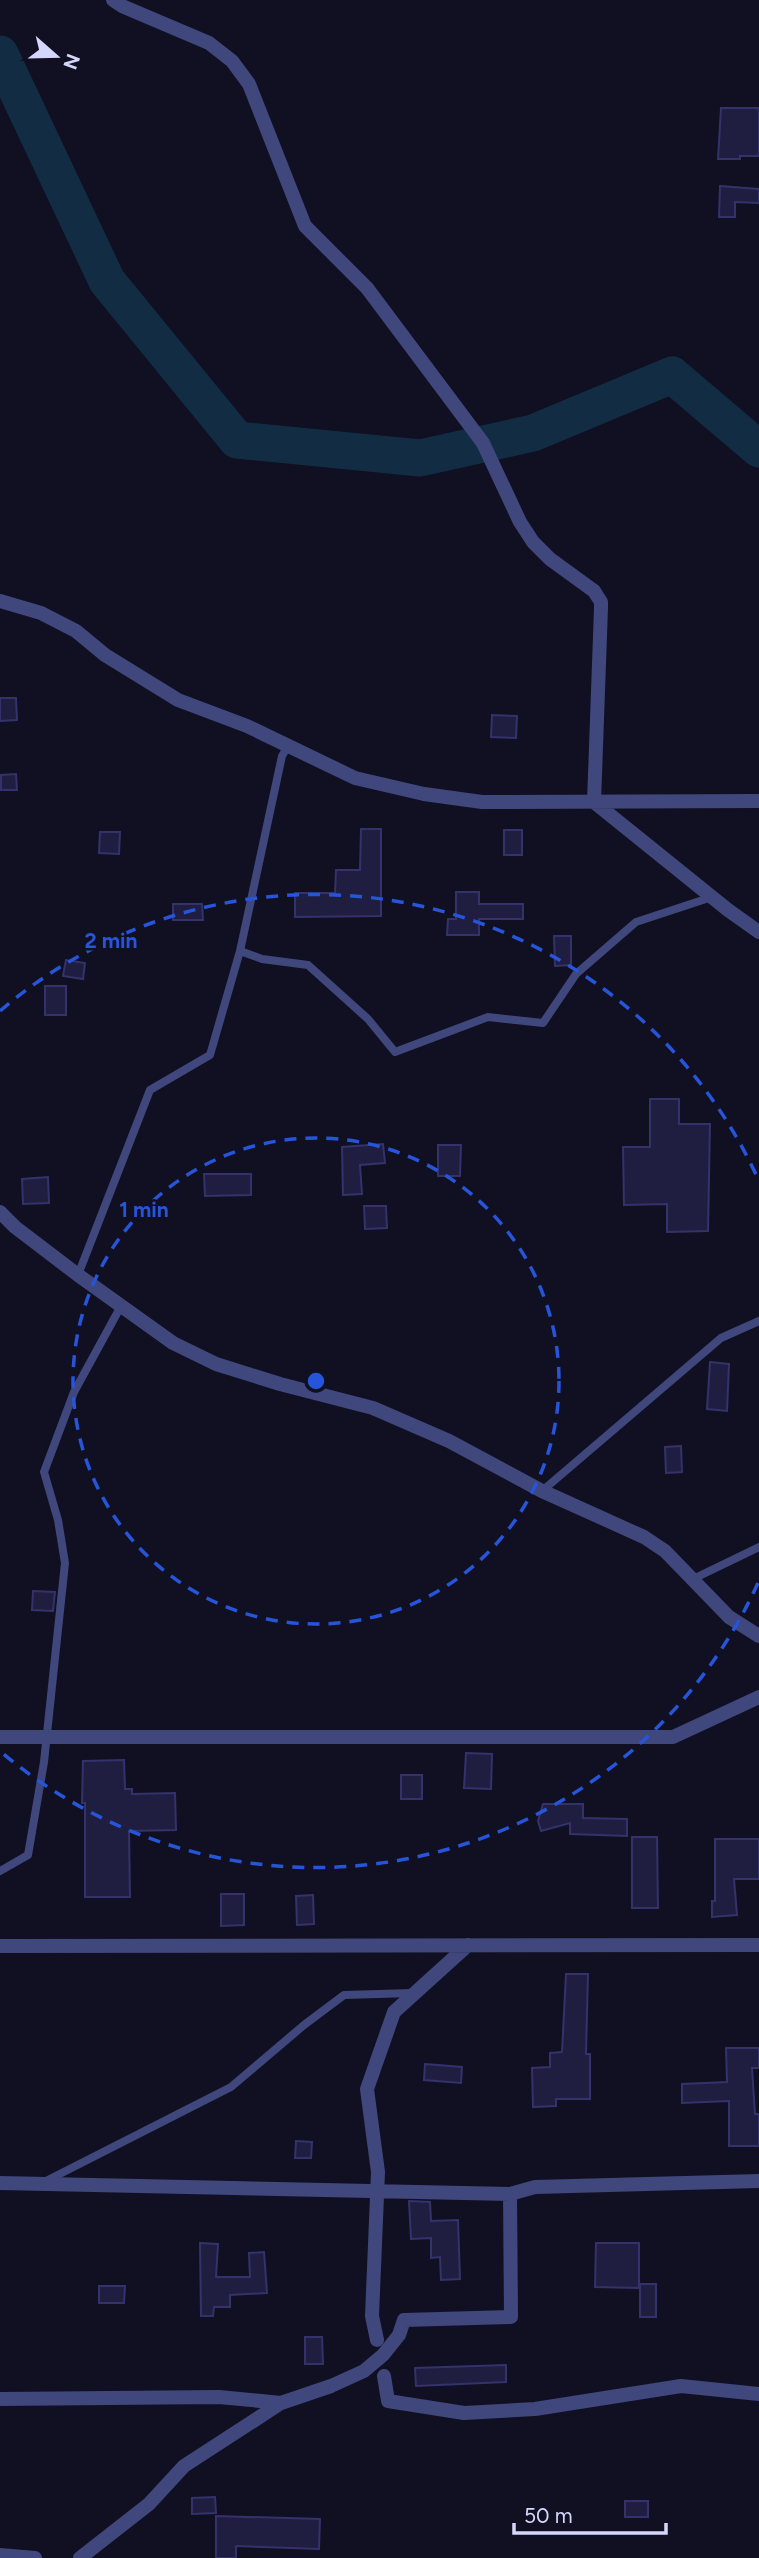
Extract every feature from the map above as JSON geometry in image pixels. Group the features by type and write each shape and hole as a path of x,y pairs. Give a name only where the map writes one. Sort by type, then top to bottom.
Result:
{"street":[{"path":"113,0 209,43 232,61 249,84 305,226 367,288 483,443 520,522 533,542 550,559 598,596 601,608 594,802"},
{"path":"0,601 41,612 76,631 105,655 178,700 247,726 355,778 424,794 482,802 759,801"},
{"path":"594,802 759,932"},
{"path":"0,1212 15,1227 78,1275 173,1343 216,1364 373,1408 449,1441 542,1491 644,1536 666,1551 729,1617 759,1636"},
{"path":"0,1737 673,1737 759,1698"},
{"path":"377,2340 372,2316 378,2172 367,2089 394,2012 468,1945"},
{"path":"0,1946 759,1945"},
{"path":"0,2183 510,2194 535,2187 759,2181"},
{"path":"80,2558 149,2504 184,2466 281,2403 331,2386 364,2371 383,2356 399,2334 404,2320 512,2317 510,2194"},
{"path":"384,2376 388,2401 464,2413 535,2409 681,2386 759,2394"},
{"path":"0,2399 219,2397 281,2403"},
{"path":"0,2555 34,2558"}],"lane":[{"path":"78,1275 150,1090 210,1055 240,951 282,756 288,746"},
{"path":"240,951 262,959 308,965 368,1019 394,1052 488,1017 543,1023 576,974 636,922 712,897"},
{"path":"0,1871 28,1856 46,1737 65,1563 58,1520 44,1472 74,1392 121,1306"},
{"path":"542,1491 721,1338 759,1321"},
{"path":"693,1580 759,1547"},
{"path":"39,2184 231,2087 344,1995 416,1993"}],"building":[{"path":"721,108 759,108 759,156 718,159"},
{"path":"720,186 759,189 759,203 735,202 735,217 719,217"},
{"path":"0,698 16,698 17,720 0,721"},
{"path":"492,715 517,716 516,738 491,737"},
{"path":"16,774 17,790 1,790 1,775"},
{"path":"361,829 381,829 381,916 295,917 295,893 335,893 336,870 360,870"},
{"path":"504,830 522,830 522,855 504,855"},
{"path":"100,832 120,832 119,854 99,853"},
{"path":"456,892 479,892 479,904 523,904 523,919 479,919 479,935 447,935 448,919 456,919"},
{"path":"173,904 202,904 203,920 173,920"},
{"path":"554,936 571,936 571,965 555,966"},
{"path":"66,960 85,963 83,979 63,976"},
{"path":"45,986 66,986 66,1015 45,1015"},
{"path":"650,1099 679,1099 679,1124 710,1124 708,1231 667,1232 667,1204 624,1205 623,1147 650,1147"},
{"path":"383,1144 385,1163 360,1165 362,1194 343,1195 342,1147"},
{"path":"438,1145 461,1145 460,1176 438,1176"},
{"path":"204,1174 251,1174 251,1195 205,1196"},
{"path":"48,1177 49,1203 23,1204 22,1179"},
{"path":"364,1206 386,1206 387,1228 365,1229"},
{"path":"710,1362 729,1364 727,1411 707,1409"},
{"path":"681,1446 682,1472 666,1473 665,1447"},
{"path":"33,1591 55,1592 53,1611 32,1610"},
{"path":"466,1753 492,1754 491,1789 464,1788"},
{"path":"124,1760 125,1789 132,1789 132,1794 175,1793 176,1830 129,1831 130,1897 85,1897 83,1761"},
{"path":"401,1775 422,1775 422,1799 401,1799"},
{"path":"543,1804 583,1804 583,1818 627,1819 627,1836 570,1834 570,1823 541,1831 538,1821"},
{"path":"632,1837 657,1837 658,1908 632,1908"},
{"path":"715,1839 759,1839 759,1879 734,1879 737,1915 712,1917 712,1901 715,1901"},
{"path":"221,1894 244,1894 244,1925 221,1926"},
{"path":"313,1895 314,1924 297,1925 296,1896"},
{"path":"566,1974 588,1974 586,2054 590,2054 590,2099 556,2099 556,2106 533,2107 532,2068 550,2067 550,2053 562,2052"},
{"path":"726,2048 759,2048 759,2068 752,2068 755,2114 759,2114 759,2146 729,2146 729,2101 682,2103 682,2084 727,2082"},
{"path":"425,2064 462,2067 461,2083 424,2080"},
{"path":"296,2141 312,2142 311,2158 295,2158"},
{"path":"409,2201 430,2202 431,2221 458,2220 460,2279 441,2280 440,2257 431,2258 431,2238 411,2239"},
{"path":"200,2243 218,2244 216,2277 250,2277 249,2253 264,2252 267,2293 230,2295 230,2307 214,2307 213,2316 201,2316"},
{"path":"596,2243 639,2243 639,2288 595,2287"},
{"path":"640,2284 656,2284 656,2317 640,2317"},
{"path":"99,2286 125,2286 124,2303 99,2303"},
{"path":"305,2337 322,2337 323,2364 305,2364"},
{"path":"506,2365 506,2382 416,2386 415,2368"},
{"path":"215,2497 216,2513 192,2514 192,2498"},
{"path":"625,2501 648,2501 648,2517 625,2517"},
{"path":"216,2516 320,2519 319,2549 236,2546 236,2558 216,2558"}],"waterway":[{"path":"0,54 107,281 237,440 420,458 533,433 672,375 759,449"}]}
